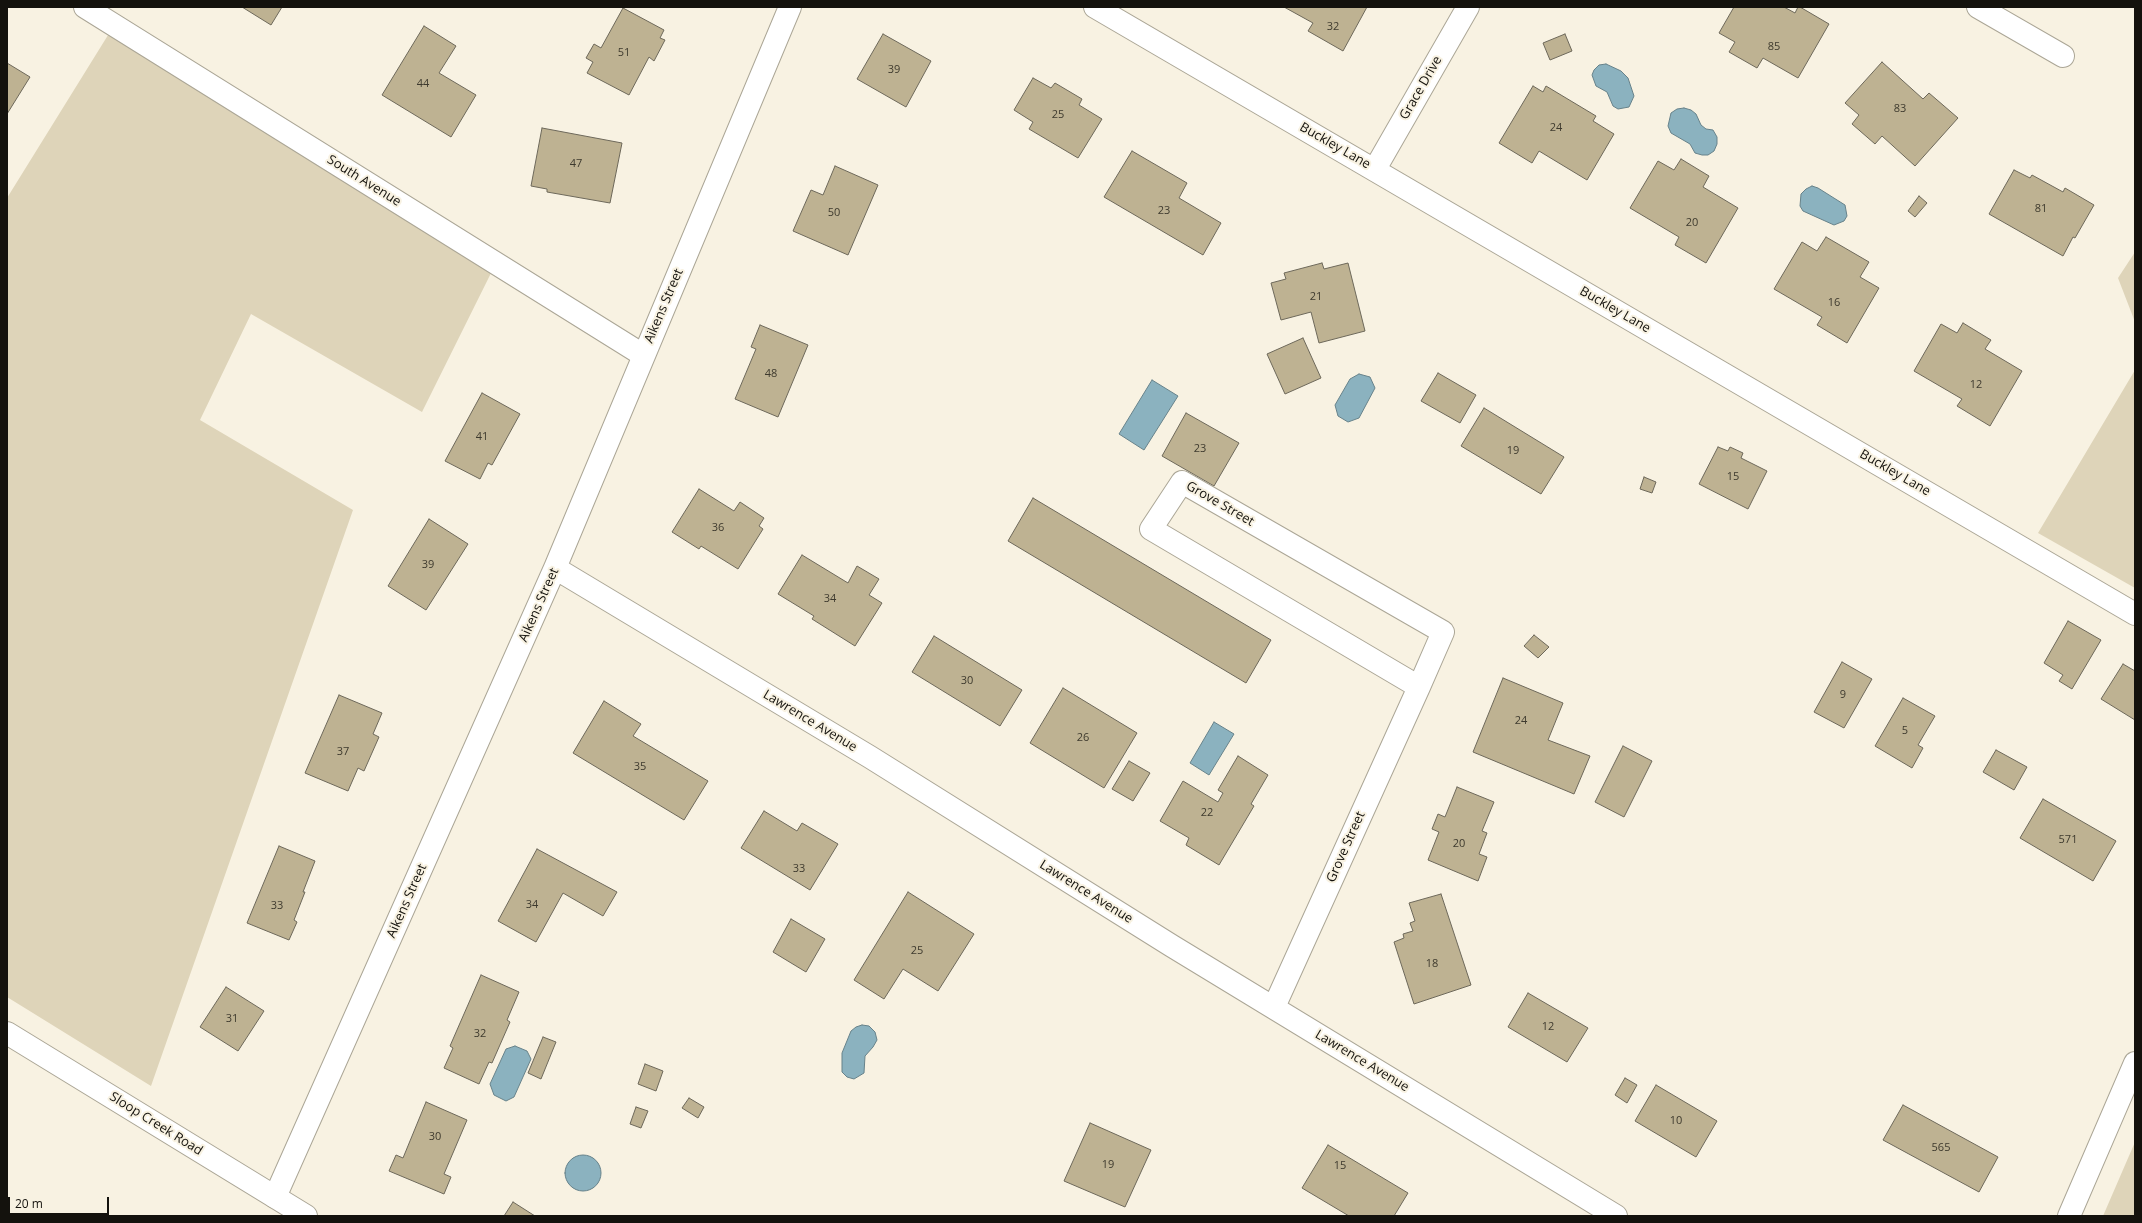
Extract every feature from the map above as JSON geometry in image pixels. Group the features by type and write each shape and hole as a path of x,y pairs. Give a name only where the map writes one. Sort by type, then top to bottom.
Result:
{"main road":[{"name":"Aikens Street","path":"275,1197 555,568 790,7"},
{"name":"Buckley Lane","path":"1095,7 1375,169 2135,614"},
{"name":"Grace Drive","path":"1375,169 1468,7"},
{"path":"1978,7 2063,56"},
{"name":"South Avenue","path":"94,9 643,355"},
{"name":"Grove Street","path":"1274,1008 1419,687 1443,632 1182,482 1151,528 1419,687"},
{"name":"Lawrence Avenue","path":"555,568 870,757 1274,1008 1616,1216"},
{"name":"Sloop Creek Road","path":"7,1032 306,1216"},
{"path":"2069,1216 2135,1063"}],"shaded area":[{"path":"118,19 498,259 422,412 251,314 200,420 353,510 151,1086 7,997 7,198"},
{"path":"2135,252 2135,322 2118,278"},
{"path":"2135,370 2135,588 2038,533"},
{"path":"2135,1142 2135,1216 2103,1216"}],"water":[{"path":"1606,64 1621,71 1628,78 1634,96 1629,107 1618,109 1613,106 1607,92 1596,86 1592,75 1594,70 1599,65"},
{"path":"1684,108 1691,110 1696,114 1701,125 1706,129 1713,130 1717,137 1717,144 1714,151 1708,155 1695,153 1690,144 1671,133 1668,126 1671,113 1677,109"},
{"path":"1812,186 1818,188 1845,205 1847,216 1844,221 1834,225 1803,211 1800,206 1801,194"},
{"path":"1359,374 1370,377 1375,388 1359,418 1348,422 1338,416 1335,405 1350,379"},
{"path":"1152,380 1178,396 1144,450 1119,434"},
{"path":"1214,722 1234,734 1209,775 1190,763"},
{"path":"862,1025 869,1026 875,1032 877,1040 865,1056 864,1073 854,1079 847,1077 842,1072 842,1053 851,1031"},
{"path":"515,1046 527,1051 531,1059 514,1097 506,1101 494,1095 490,1084 506,1049"},
{"path":"587,1155 596,1160 600,1166 600,1180 596,1186 587,1191 579,1191 570,1186 566,1180 565,1169 570,1160 576,1156"}],"building":[{"path":"242,7 282,7 271,25"},
{"path":"1284,7 1367,7 1343,51 1308,31 1313,23"},
{"path":"1734,7 1784,7 1795,13 1798,7 1800,7 1829,24 1798,78 1763,58 1757,68 1729,52 1735,42 1719,33"},
{"path":"623,8 664,30 660,38 665,40 654,61 649,57 629,95 587,73 593,62 586,58 594,44 601,48"},
{"path":"424,26 456,46 439,73 476,95 451,137 382,95"},
{"path":"883,34 931,61 906,107 857,79"},
{"path":"1565,34 1572,51 1550,60 1543,43"},
{"path":"1882,62 1923,99 1929,93 1958,118 1915,166 1882,136 1875,144 1852,124 1859,115 1845,103"},
{"path":"7,63 30,77 7,114"},
{"path":"1033,78 1051,88 1055,83 1082,99 1079,105 1102,119 1078,158 1029,129 1033,122 1014,110"},
{"path":"1533,86 1543,92 1546,86 1596,116 1593,121 1614,134 1587,180 1539,151 1532,163 1499,143"},
{"path":"542,128 622,143 610,203 547,192 547,189 531,186"},
{"path":"1132,151 1187,183 1179,198 1221,223 1203,255 1104,197"},
{"path":"1681,159 1709,176 1703,187 1738,208 1706,263 1675,245 1679,237 1630,208 1658,161 1674,170"},
{"path":"835,166 878,185 848,255 793,231 811,190 823,195"},
{"path":"2014,170 2030,178 2032,175 2063,192 2065,188 2094,205 2075,238 2073,237 2063,256 1989,214"},
{"path":"1919,196 1927,203 1915,217 1908,211"},
{"path":"1826,237 1869,262 1860,277 1879,288 1847,343 1817,325 1822,317 1774,289 1802,242 1817,251"},
{"path":"1322,263 1324,269 1348,263 1365,331 1319,343 1311,312 1281,320 1271,283 1286,279 1284,273"},
{"path":"1963,323 1991,340 1985,349 2022,371 1990,426 1957,406 1962,399 1914,371 1941,324 1957,333"},
{"path":"760,325 808,345 778,417 735,399 756,349 751,347"},
{"path":"1303,338 1321,378 1285,394 1267,354"},
{"path":"1438,373 1476,395 1460,423 1421,401"},
{"path":"482,393 520,414 492,465 488,463 480,479 445,461"},
{"path":"1484,408 1564,457 1541,494 1461,446"},
{"path":"1186,413 1239,443 1214,486 1162,456"},
{"path":"1718,447 1728,451 1730,447 1743,453 1741,458 1767,471 1748,509 1699,484"},
{"path":"1644,477 1656,482 1652,493 1640,489"},
{"path":"699,489 734,511 740,502 764,518 759,526 763,529 738,569 701,546 699,549 672,532"},
{"path":"1033,498 1271,640 1246,683 1008,541"},
{"path":"429,519 468,544 426,610 388,586"},
{"path":"802,555 848,583 857,566 879,579 869,595 882,603 855,646 812,619 814,616 778,594"},
{"path":"2068,621 2101,640 2072,689 2059,681 2063,675 2044,663"},
{"path":"1534,635 1549,647 1538,658 1524,646"},
{"path":"934,636 1022,690 1000,726 912,672"},
{"path":"1842,662 1872,679 1844,728 1814,712"},
{"path":"2123,664 2135,671 2135,720 2101,699"},
{"path":"1503,678 1563,703 1548,740 1590,756 1574,794 1473,752"},
{"path":"1063,688 1137,733 1104,788 1030,743"},
{"path":"339,695 382,713 373,734 379,737 364,771 358,768 348,791 305,773"},
{"path":"1903,698 1935,716 1918,745 1923,748 1912,768 1875,746"},
{"path":"604,701 641,724 633,736 708,781 684,820 573,753"},
{"path":"1623,746 1652,761 1624,817 1595,802"},
{"path":"1996,750 2027,767 2014,790 1983,772"},
{"path":"1238,756 1268,775 1251,804 1254,806 1219,865 1186,845 1189,838 1160,821 1183,781 1218,802 1223,793 1218,790"},
{"path":"1129,761 1150,773 1133,801 1112,789"},
{"path":"1457,787 1494,802 1482,831 1487,833 1479,854 1487,857 1478,881 1428,860 1439,832 1432,829 1438,814 1445,817"},
{"path":"2043,799 2116,841 2093,881 2020,838"},
{"path":"764,811 797,831 802,823 838,844 810,890 741,848"},
{"path":"279,846 315,861 294,920 297,922 289,940 247,923"},
{"path":"537,849 617,892 603,916 563,893 536,942 498,921"},
{"path":"908,892 974,934 938,991 903,969 884,999 854,980"},
{"path":"1441,894 1471,985 1414,1004 1394,942 1404,938 1403,934 1413,931 1410,923 1415,921 1409,903"},
{"path":"791,919 825,939 806,972 773,952"},
{"path":"481,975 519,992 507,1020 510,1022 492,1063 489,1062 479,1084 444,1068 453,1048 450,1046"},
{"path":"226,987 264,1011 238,1051 200,1027"},
{"path":"1528,993 1588,1028 1567,1062 1508,1027"},
{"path":"543,1037 556,1042 541,1079 528,1073"},
{"path":"645,1064 663,1071 656,1091 638,1084"},
{"path":"1625,1078 1637,1085 1627,1103 1615,1095"},
{"path":"1656,1085 1717,1121 1696,1157 1635,1121"},
{"path":"689,1098 704,1107 698,1118 682,1108"},
{"path":"426,1102 467,1120 444,1174 451,1177 444,1194 389,1171 396,1155 403,1158"},
{"path":"1903,1105 1998,1157 1979,1192 1883,1140"},
{"path":"636,1107 648,1111 641,1128 630,1124"},
{"path":"1090,1123 1151,1150 1125,1207 1064,1181"},
{"path":"1328,1145 1408,1193 1394,1216 1349,1216 1302,1188"},
{"path":"513,1202 535,1216 504,1216"}]}
